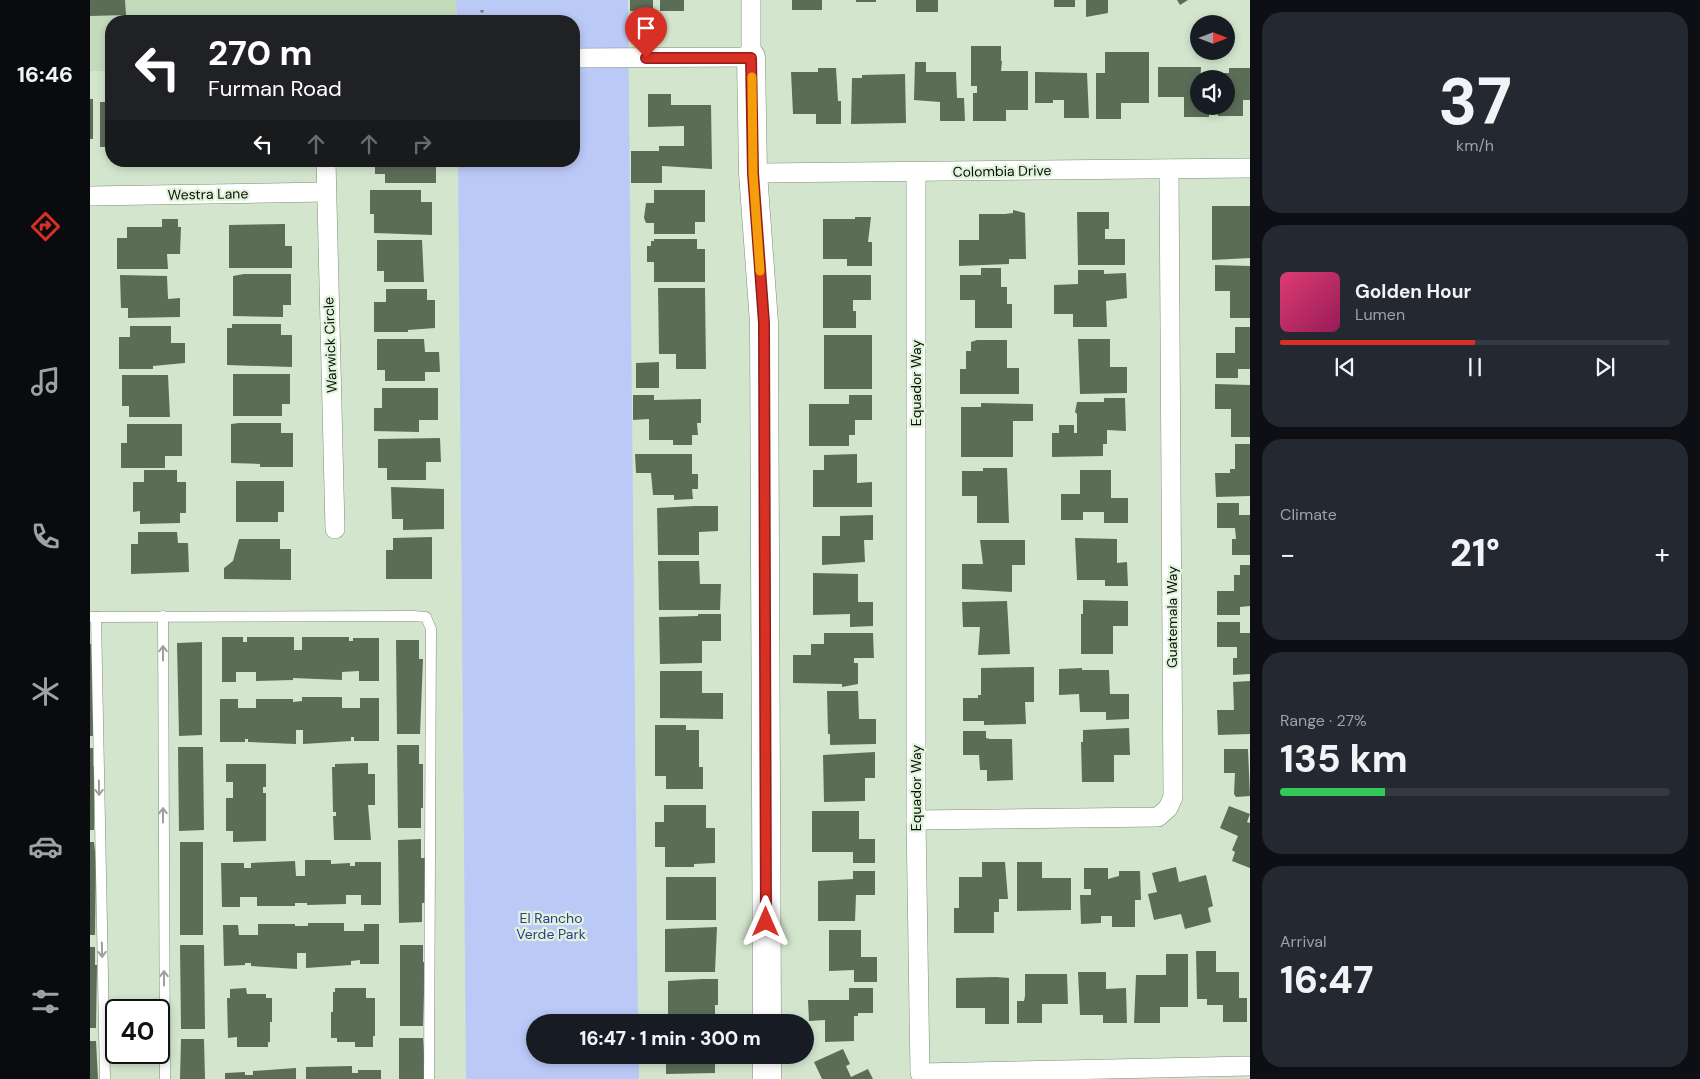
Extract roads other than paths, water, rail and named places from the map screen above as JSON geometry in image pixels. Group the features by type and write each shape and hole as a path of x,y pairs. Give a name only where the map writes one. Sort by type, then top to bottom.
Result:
{"street":[{"path":"751,0 753,173 764,323 767,1014"},
{"path":"580,58 751,58"},
{"name":"Warwick Circle","path":"326,167 335,529"},
{"name":"Colombia Drive","path":"753,173 916,173 1250,168"},
{"name":"Guatemala Way","path":"916,820 1158,817 1168,808 1173,797 1169,169"},
{"name":"Equador Way","path":"916,173 916,820 920,1073 1250,1066"},
{"name":"Westra Lane","path":"90,196 326,192"},
{"path":"767,1064 767,1079"}],"lane":[{"path":"105,1079 93,616 413,616 426,618 431,629 429,1079"},
{"path":"162,999 163,616"},
{"path":"164,1064 165,1079"}],"park label":[{"name":"El Rancho Verde Park","path":"551,926"}]}
